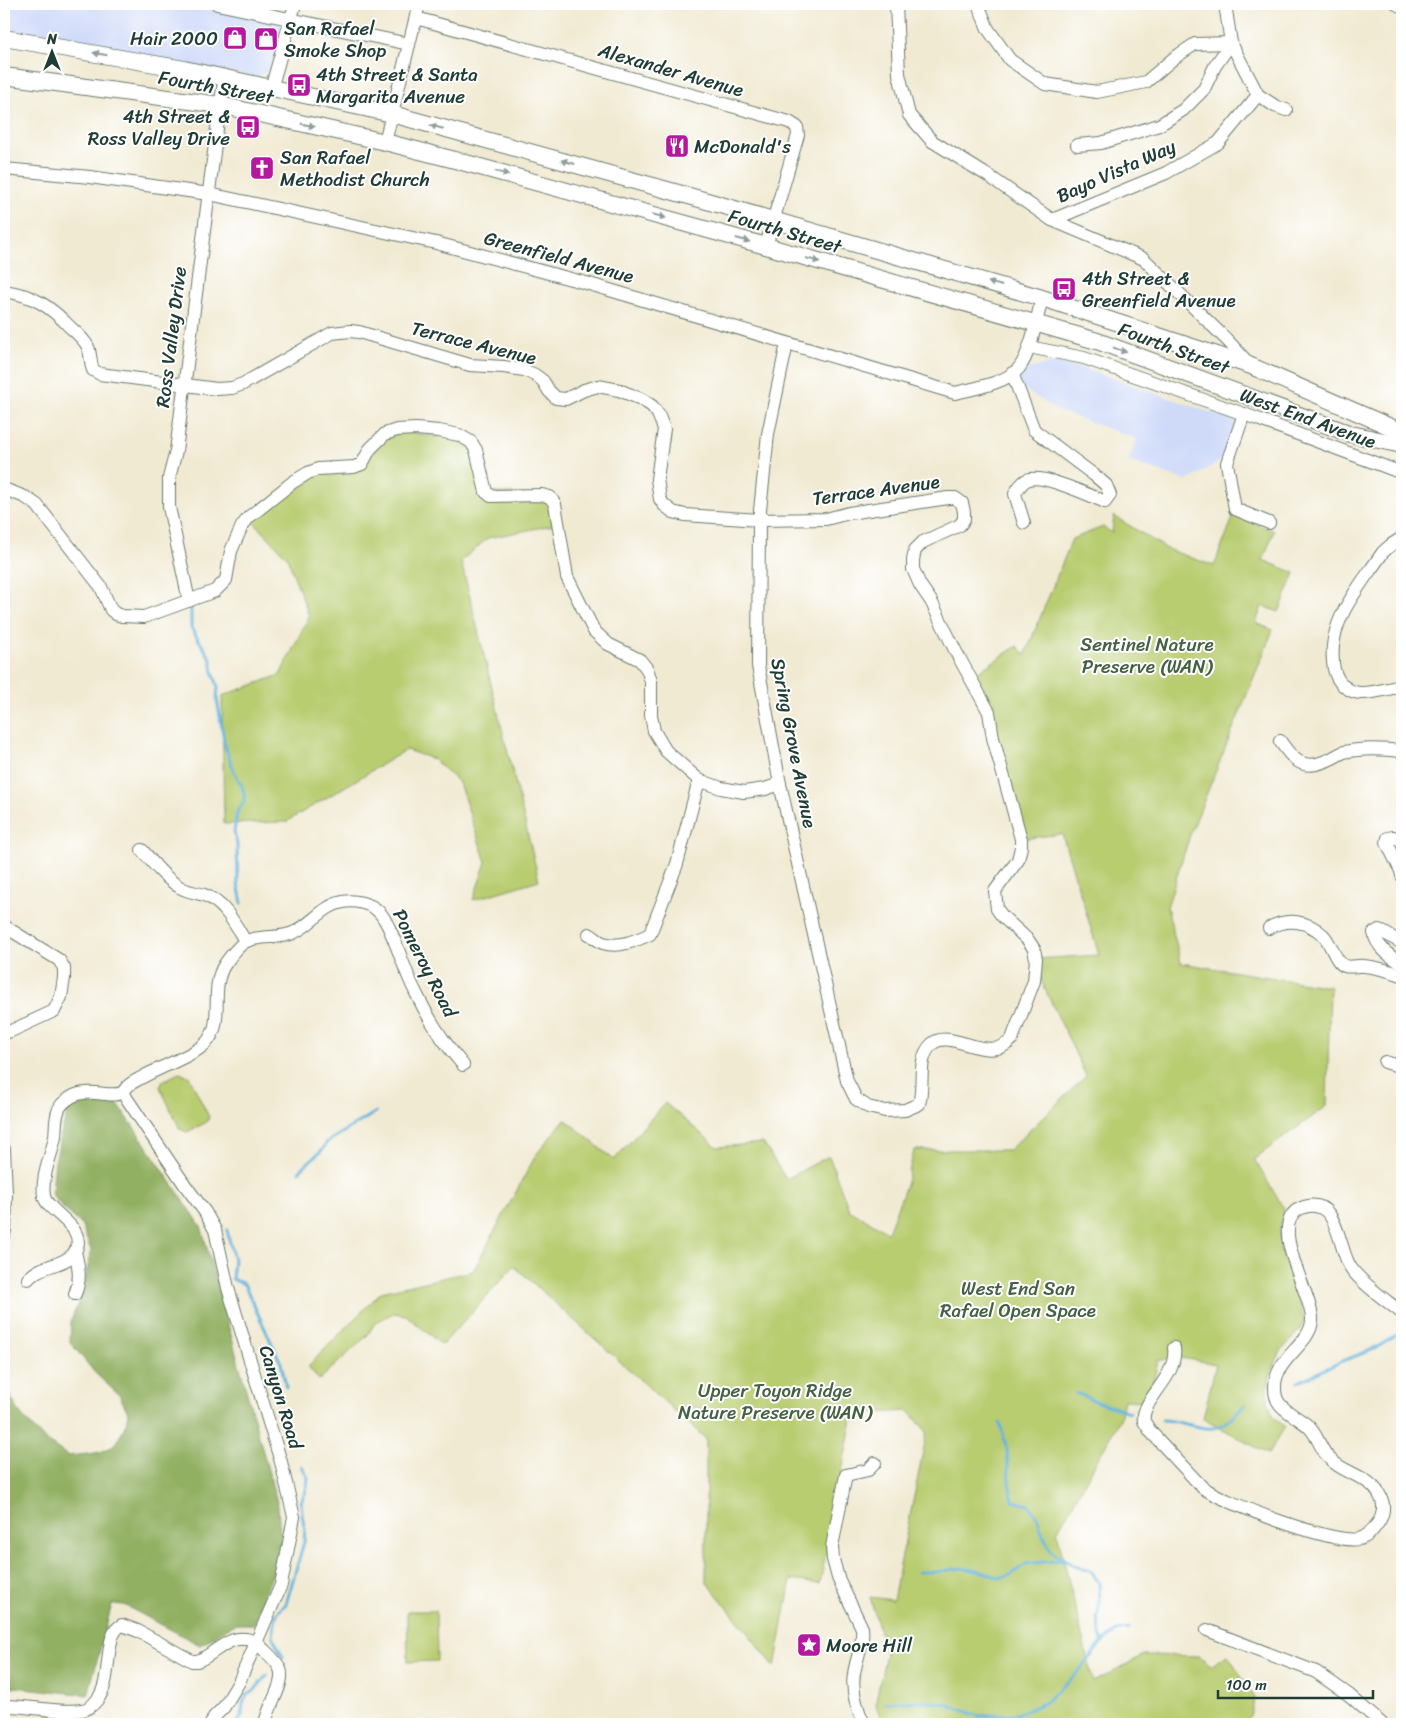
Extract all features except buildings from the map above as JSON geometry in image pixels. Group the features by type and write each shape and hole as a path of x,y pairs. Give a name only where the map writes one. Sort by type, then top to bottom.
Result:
{"main road":[{"name":"Fourth Street","path":"4,38 225,78 392,114 774,220 1042,298 1251,366 1402,432"},
{"name":"Fourth Street","path":"4,76 220,105 385,142 766,246 1097,341 1351,434 1402,445"},
{"name":"Fourth Street","path":"1314,392 1402,419"},
{"path":"1351,434 1402,455"}],"street":[{"path":"217,4 409,44"},
{"path":"271,89 295,4"},
{"path":"385,142 419,4"},
{"path":"896,4 900,74 909,116 932,141 990,177 1052,220 1144,259 1251,366"},
{"path":"978,4 988,29 1010,60 1045,84 1097,92 1146,82 1174,58 1196,44 1231,43"},
{"path":"1225,4 1231,43 1258,94 1275,106 1286,110"},
{"path":"1397,4 1402,7"},
{"name":"Alexander Avenue","path":"416,18 790,122 797,127 798,135 766,246"},
{"path":"1077,145 1101,143 1159,125 1183,110 1204,89 1215,66 1231,43"},
{"name":"Ross Valley Drive","path":"188,601 169,507 168,491 169,478 176,451 183,385 225,78"},
{"name":"Bayo Vista Way","path":"1052,220 1166,173 1218,143 1258,94"},
{"name":"Greenfield Avenue","path":"4,169 90,177 209,194 445,246 586,283 954,393 990,384 1019,368 1029,347 1042,298"},
{"name":"Terrace Avenue","path":"4,291 15,292 36,299 52,309 84,341 89,349 93,370 100,374 217,389 232,388 243,384 332,333 350,331 470,364 524,370 542,381 556,398 566,399 584,390 598,386 608,387 641,399 652,406 658,414 664,429 657,479 660,499 673,512 686,515 759,520 826,519 849,513 948,498 955,498 962,504 964,519 960,525 923,542 915,550 914,569 920,585 931,601 989,712 993,738 1021,839 1018,860 996,891 997,909 1028,940 1034,949 1036,959 1034,981 1012,1039 1007,1045 1000,1049 990,1049 951,1040 934,1042 927,1050 923,1059 919,1104 905,1110 886,1111 868,1107 856,1099 847,1081 842,1057"},
{"name":"Spring Grove Avenue","path":"787,343 768,434 759,520 758,666 780,784 842,1057"},
{"name":"West End Avenue","path":"1029,347 1084,358 1244,414 1402,473"},
{"path":"1012,373 1034,430 1106,485 1110,495 1105,502 1061,484 1031,479 1025,481 1015,494 1024,522"},
{"path":"1244,414 1227,463 1235,509 1269,523"},
{"path":"4,490 25,497 37,505 101,587 111,610 122,616 144,617 210,594 222,585 227,575 231,551 242,526 249,517 293,482 308,473 318,469 354,467 362,464 376,441 385,434 397,430 416,429 459,435 471,442 476,450 486,492 492,496 542,495 550,497 555,504 568,577 594,631 608,644 640,660 647,669 652,681 651,715 654,731 666,751 699,780 721,788 744,792 765,789 780,784"},
{"path":"1402,538 1383,552 1340,616 1335,632 1332,656 1336,678 1347,689 1361,694 1402,686"},
{"path":"1280,741 1298,763 1308,764 1321,763 1344,752 1402,751"},
{"path":"589,934 602,942 619,944 634,942 650,934 677,864 699,780"},
{"path":"1402,840 1393,837 1388,838 1387,843 1401,870 1402,876"},
{"path":"28,1279 37,1271 69,1258 75,1252 77,1245 76,1235 70,1226 47,1203 44,1197 44,1178 55,1138 58,1112 63,1103 81,1093 123,1093 128,1086 140,1078 193,1052 205,1044 216,1026 216,986 219,975 232,954 245,941 233,921 222,908 211,899 180,888 154,866 142,850"},
{"name":"Pomeroy Road","path":"245,941 295,933 325,910 341,902 360,902 373,907 379,911 385,920 399,949 415,992 450,1050 463,1065"},
{"path":"1269,928 1279,922 1300,922 1323,935 1340,964 1346,967 1362,965 1402,975"},
{"path":"4,926 59,960 64,968 64,978 61,997 54,1011 4,1033"},
{"path":"1402,943 1379,930 1374,933 1375,940 1388,954 1402,963"},
{"path":"1385,1062 1402,1067"},
{"name":"Canyon Road","path":"123,1093 205,1212 215,1230 228,1288 281,1462 294,1517 281,1585 239,1682 211,1724"},
{"path":"4,1149 6,1193 4,1234"},
{"path":"1174,1348 1175,1357 1170,1373 1145,1409 1144,1420 1150,1432 1202,1487 1212,1494 1239,1506 1305,1529 1339,1538 1357,1540 1373,1530 1381,1519 1383,1508 1382,1499 1378,1491 1368,1482 1331,1461 1318,1438 1309,1427 1279,1403 1275,1392 1275,1381 1284,1361 1309,1332 1312,1320 1302,1280 1290,1253 1288,1225 1294,1212 1302,1208 1314,1206 1330,1214 1351,1268 1402,1313"},
{"path":"75,1252 79,1268 79,1278 75,1294"},
{"path":"864,1724 855,1702 853,1688 853,1675 863,1637 862,1628 835,1570 832,1547 846,1475 868,1470 875,1463"},
{"path":"4,1706 16,1705 71,1711 82,1710 92,1706 102,1695 106,1685 111,1641 114,1631 122,1625 138,1631 197,1661 228,1642 242,1639 257,1642 280,1669 282,1678 264,1724"},
{"path":"1207,1630 1316,1672 1349,1695 1382,1724"}],"shaded area":[{"path":"4,4 199,4 283,23 270,70 257,77 4,31"},
{"path":"1058,363 1086,369 1238,422 1224,459 1187,481 1128,461 1137,439 1058,411 1022,388 1017,376 1030,368"}],"green space":[{"path":"397,430 471,442 486,492 550,497 553,525 488,538 461,561 539,880 473,900 486,862 459,783 433,759 406,750 286,822 224,824 222,696 280,675 309,616 287,557 249,517 318,469 354,467"},
{"name":"West End San Rafael Open Space","path":"1234,515 1274,531 1263,560 1295,573 1279,612 1262,606 1256,623 1273,630 1190,835 1167,907 1181,963 1330,987 1327,1106 1254,1159 1284,1209 1280,1229 1280,1250 1296,1283 1304,1319 1300,1330 1281,1351 1271,1373 1267,1391 1269,1405 1274,1417 1285,1427 1268,1454 1203,1418 1216,1364 1175,1357 1158,1361 1153,1384 1142,1401 1124,1400 1120,1419 1057,1532 1093,1682 1144,1655 1198,1656 1210,1666 1228,1655 1255,1698 1250,1716 1241,1724 886,1724 875,1706 886,1653 870,1597 893,1600 927,1432 909,1411 853,1414 820,1584 791,1580 775,1667 706,1581 706,1439 514,1266 442,1345 406,1315 393,1313 375,1323 367,1336 319,1380 308,1366 381,1292 473,1271 536,1155 565,1119 614,1160 665,1103 717,1147 763,1143 786,1179 829,1156 849,1210 888,1232 906,1185 914,1150 1009,1150 1086,1076 1036,970 1036,959 1099,955 1062,834 1021,839 996,748 970,677 1017,646 1025,655 1072,539 1103,527 1112,533 1114,516 1167,549 1214,566"},
{"path":"179,1073 189,1076 209,1117 207,1122 187,1132 180,1129 160,1087 163,1081"},
{"path":"91,1099 118,1104 201,1226 278,1506 281,1551 254,1624 234,1624 200,1645 124,1605 112,1604 88,1695 5,1686 4,1684 4,1385 21,1415 44,1439 68,1456 92,1454 108,1449 119,1438 129,1415 120,1396 95,1373 70,1342 71,1321 84,1288 91,1250 81,1224 62,1207 52,1194 55,1162 69,1109"},
{"path":"407,1611 436,1611 437,1661 408,1662"}],"waterway":[{"path":"191,605 191,628 211,659 218,687 217,699 225,746 244,794 244,802 237,812 234,832 237,844 238,884 242,903"},
{"path":"299,1171 323,1149 327,1142 376,1112"},
{"path":"227,1230 234,1260 232,1279 244,1284 281,1363 286,1387"},
{"path":"1298,1382 1340,1362 1374,1349 1399,1334"},
{"path":"1076,1393 1130,1412"},
{"path":"1162,1420 1202,1428 1213,1428 1226,1422 1245,1405"},
{"path":"1000,1423 1007,1450 1009,1483 1013,1501 1029,1505 1037,1517 1043,1535 1052,1552 1075,1566 1092,1572 1099,1583 1100,1600 1097,1619 1102,1643"},
{"path":"283,1657 273,1637 274,1626 277,1613 286,1604 304,1542 305,1529 301,1502 306,1491 308,1478 302,1466"},
{"path":"918,1572 936,1572 962,1568 987,1573 998,1578 1011,1575 1025,1564 1063,1560"},
{"path":"886,1703 923,1701 946,1704 979,1716 1017,1714 1044,1703 1076,1674 1102,1643 1116,1631 1129,1629"},
{"path":"237,1724 242,1715 243,1703 247,1695 254,1691 267,1675"}],"place":[{"name":"Hair 2000","path":"235,38"},
{"name":"San Rafael Smoke Shop","path":"266,39"},
{"name":"4th Street & Santa Margarita Avenue","path":"299,85"},
{"name":"4th Street & Ross Valley Drive","path":"248,127"},
{"name":"McDonald's","path":"677,146"},
{"name":"San Rafael Methodist Church","path":"262,168"},
{"name":"4th Street & Greenfield Avenue","path":"1064,289"},
{"name":"Moore Hill","path":"809,1645"}],"park label":[{"name":"Sentinel Nature Preserve (WAN)","path":"1147,655"},
{"name":"Upper Toyon Ridge Nature Preserve (WAN)","path":"775,1401"}]}
